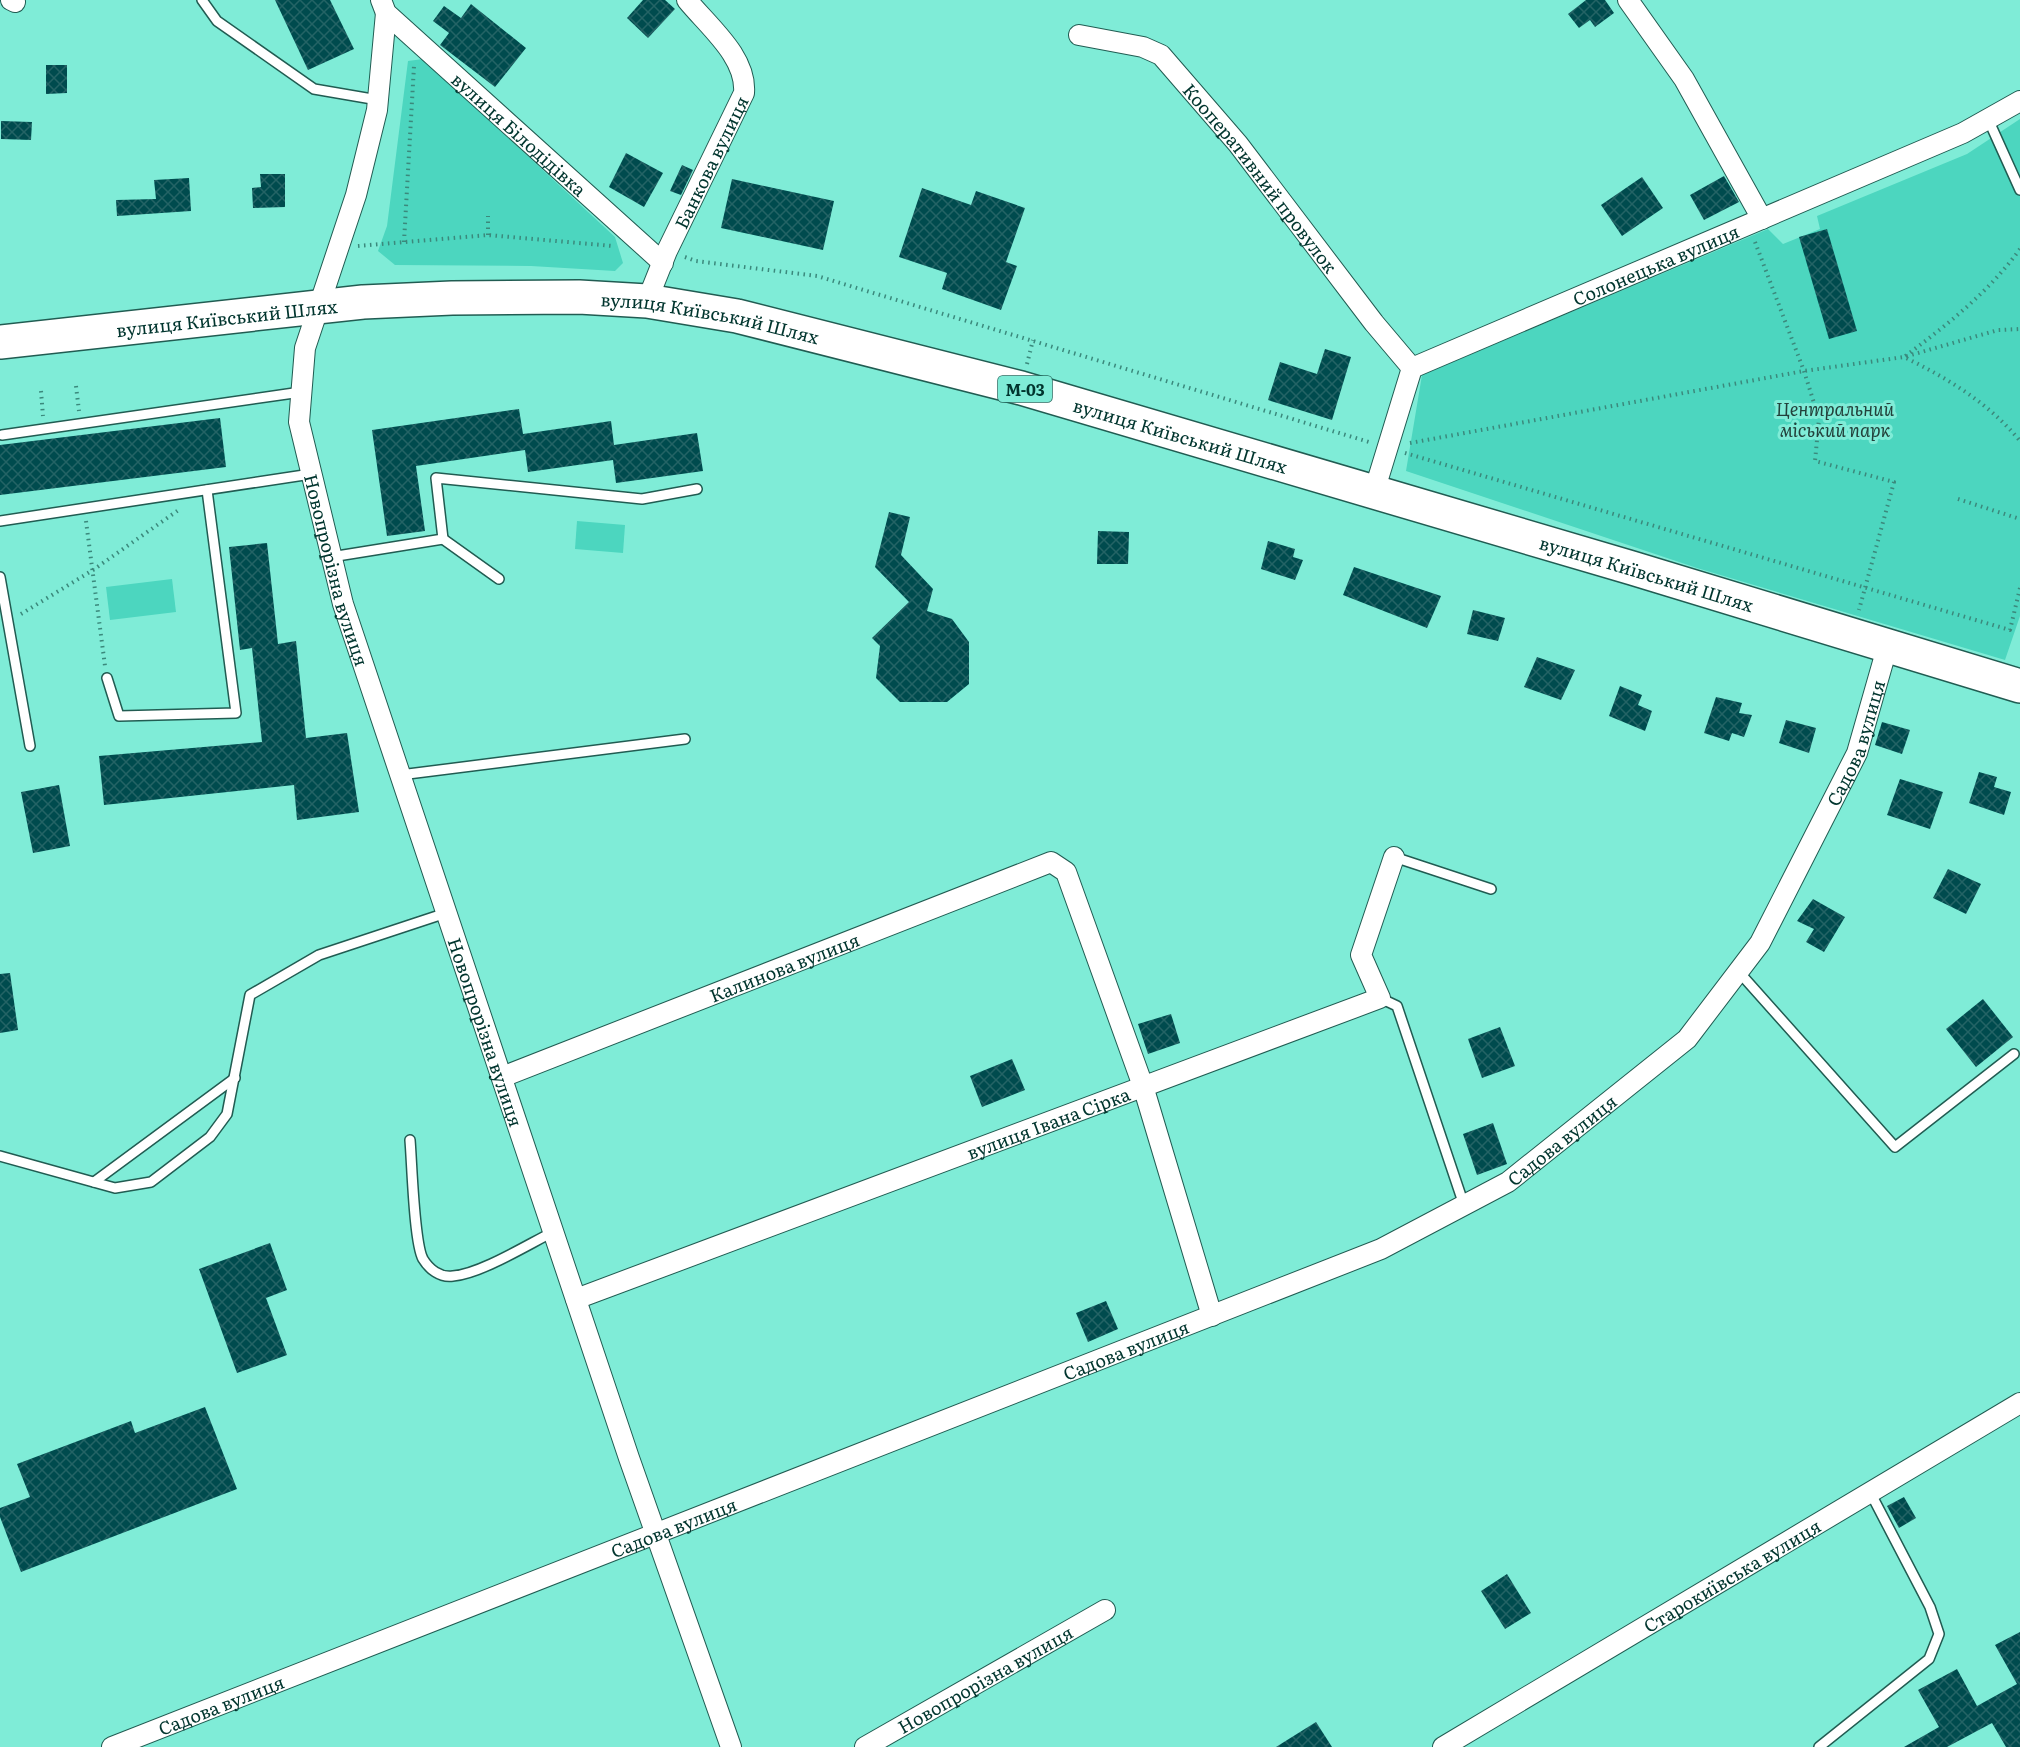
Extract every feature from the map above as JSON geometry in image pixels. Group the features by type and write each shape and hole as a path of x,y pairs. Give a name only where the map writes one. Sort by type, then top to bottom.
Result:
{"highway":[{"name":"вулиця Київський Шлях","path":"0,342 319,306 452,298 579,297 647,301 737,316 904,356 1021,388 1632,568 2020,687"}],"street":[{"name":"Банкова вулиця","path":"647,301 665,257 744,93 745,77 740,63 687,0"},
{"path":"1628,0 1684,79 1755,221"},
{"name":"Новопрорізна вулиця","path":"383,6 378,100 356,195 305,348 299,422 343,604 553,1232 731,1747"},
{"name":"вулиця Білодідівка","path":"383,6 646,249 665,257"},
{"name":"Кооперативний провулок","path":"1079,35 1143,47 1161,55 1238,144 1374,323 1412,368"},
{"name":"Солонецька вулиця","path":"1412,368 1963,134 2020,101"},
{"path":"1365,491 1377,482 1412,368"},
{"name":"Садова вулиця","path":"112,1747 1381,1248 1508,1182 1688,1039 1760,943 1857,753 1887,648"},
{"path":"1380,998 1361,955 1394,857"},
{"name":"Калинова вулиця","path":"501,1077 1051,862 1066,872 1143,1086"},
{"name":"вулиця Івана Сірка","path":"576,1299 1380,998"},
{"path":"1143,1086 1212,1316"},
{"name":"Старокиївська вулиця","path":"1443,1747 2020,1403"},
{"name":"Новопрорізна вулиця","path":"865,1747 1105,1610"}],"lane":[{"path":"202,0 217,21 314,89 378,100"},
{"path":"1988,119 2020,190"},
{"path":"2,435 301,392"},
{"path":"0,521 311,474"},
{"path":"443,539 436,478 642,499 697,489"},
{"path":"107,678 119,716 236,712 207,490"},
{"path":"331,557 443,539 499,579"},
{"path":"0,577 30,746"},
{"path":"400,775 685,739"},
{"path":"1394,857 1491,889"},
{"path":"0,1156 116,1188 151,1182 210,1137 227,1114 250,995 319,955 446,913"},
{"path":"1739,972 1895,1147 2014,1053"},
{"path":"1380,998 1397,1006 1464,1205"},
{"path":"94,1182 235,1078"},
{"path":"410,1140 418,1241 422,1258 434,1272 450,1277 467,1273 553,1232"},
{"path":"1819,1747 1929,1659 1939,1634 1930,1607 1870,1492"}],"path":[{"path":"404,242 414,66"},
{"path":"488,216 488,235"},
{"path":"1755,221 1819,419 1815,461 1894,482 1851,636"},
{"path":"338,248 488,235 646,249"},
{"path":"1904,357 1959,316 2004,272 2020,249"},
{"path":"665,257 817,276 1386,447 2010,630 2020,588"},
{"path":"1386,447 1804,371 1904,357 1998,330 2020,329"},
{"path":"1904,357 1936,373 1972,396 2020,441"},
{"path":"76,386 80,424"},
{"path":"41,391 44,429"},
{"path":"8,622 93,570 207,490"},
{"path":"1958,499 2020,519"},
{"path":"84,508 107,678"}],"green space":[{"path":"423,59 615,237 623,263 615,271 531,266 395,265 378,251 387,226 408,61"},
{"name":"Центральний міський парк","path":"2020,119 2020,616 2005,660 1697,568 1406,471 1422,375 1768,229 1783,244 1820,229 1817,216 1967,154"},
{"path":"577,521 625,525 623,553 575,549"},
{"path":"172,579 176,612 110,620 106,587"}],"building":[{"path":"275,0 330,0 354,49 308,70"},
{"path":"643,0 665,0 675,9 648,38 627,18"},
{"path":"1586,0 1605,0 1614,13 1595,27 1590,20 1579,28 1568,14"},
{"path":"471,4 526,48 495,87 440,45 449,33 433,21 444,6 461,18"},
{"path":"46,65 67,65 67,93 46,94"},
{"path":"1,121 32,122 31,140 1,139"},
{"path":"626,153 663,173 644,207 609,187"},
{"path":"682,165 693,170 681,195 670,191"},
{"path":"260,174 285,174 285,207 253,208 252,188 261,187"},
{"path":"1724,176 1739,202 1704,220 1690,195"},
{"path":"1642,177 1663,208 1622,236 1601,205"},
{"path":"189,178 191,211 117,216 116,200 156,199 154,180"},
{"path":"732,179 834,201 823,250 721,228"},
{"path":"922,188 971,205 976,191 1025,208 1006,262 1017,266 1001,310 942,289 947,273 899,257"},
{"path":"1827,229 1857,331 1829,339 1799,237"},
{"path":"1325,349 1351,357 1332,420 1268,400 1280,362 1317,374"},
{"path":"519,409 523,434 611,421 614,445 697,433 703,471 616,483 613,460 528,472 525,450 416,466 425,531 387,536 372,430"},
{"path":"220,418 226,467 0,495 0,445"},
{"path":"889,512 910,517 901,555 933,589 927,611 952,619 969,642 969,684 947,702 900,702 876,678 880,646 872,638 909,602 875,567"},
{"path":"1098,531 1129,532 1128,564 1097,564"},
{"path":"1268,541 1295,549 1293,557 1303,560 1295,580 1261,569"},
{"path":"267,543 278,644 296,641 306,738 347,733 359,812 297,820 294,785 104,805 99,756 262,742 252,648 240,650 229,547"},
{"path":"1354,567 1441,596 1427,628 1343,595"},
{"path":"1473,610 1505,618 1498,641 1467,634"},
{"path":"1537,657 1575,670 1561,700 1524,687"},
{"path":"1620,686 1642,695 1638,705 1652,711 1645,731 1609,716"},
{"path":"1716,697 1742,703 1739,713 1752,715 1744,737 1732,733 1729,741 1704,733"},
{"path":"1786,720 1816,728 1809,753 1779,743"},
{"path":"1882,722 1910,730 1902,754 1875,745"},
{"path":"1979,772 1997,777 1994,787 2011,792 2004,815 1969,803"},
{"path":"1900,779 1943,792 1930,829 1887,815"},
{"path":"59,785 70,846 33,853 21,792"},
{"path":"1948,869 1981,884 1966,914 1933,898"},
{"path":"1813,899 1845,917 1824,952 1806,942 1814,929 1797,921"},
{"path":"10,973 18,1030 0,1033 0,974"},
{"path":"1983,999 2013,1037 1976,1067 1946,1029"},
{"path":"1171,1014 1180,1043 1148,1054 1138,1024"},
{"path":"1500,1027 1515,1066 1482,1078 1468,1039"},
{"path":"1012,1059 1025,1090 982,1107 970,1076"},
{"path":"1493,1123 1507,1164 1477,1175 1463,1134"},
{"path":"270,1243 287,1290 266,1298 287,1355 237,1373 199,1269"},
{"path":"1106,1301 1118,1329 1088,1342 1076,1313"},
{"path":"205,1407 237,1489 21,1572 0,1517 0,1508 30,1497 17,1464 131,1421 135,1433"},
{"path":"1904,1497 1916,1518 1899,1528 1887,1506"},
{"path":"1507,1574 1531,1613 1505,1629 1481,1591"},
{"path":"2020,1632 2020,1747 2006,1747 1992,1723 1947,1747 1904,1747 1939,1727 1918,1690 1957,1669 1977,1706 2017,1684 1995,1645"},
{"path":"1316,1722 1332,1747 1276,1747"}]}
